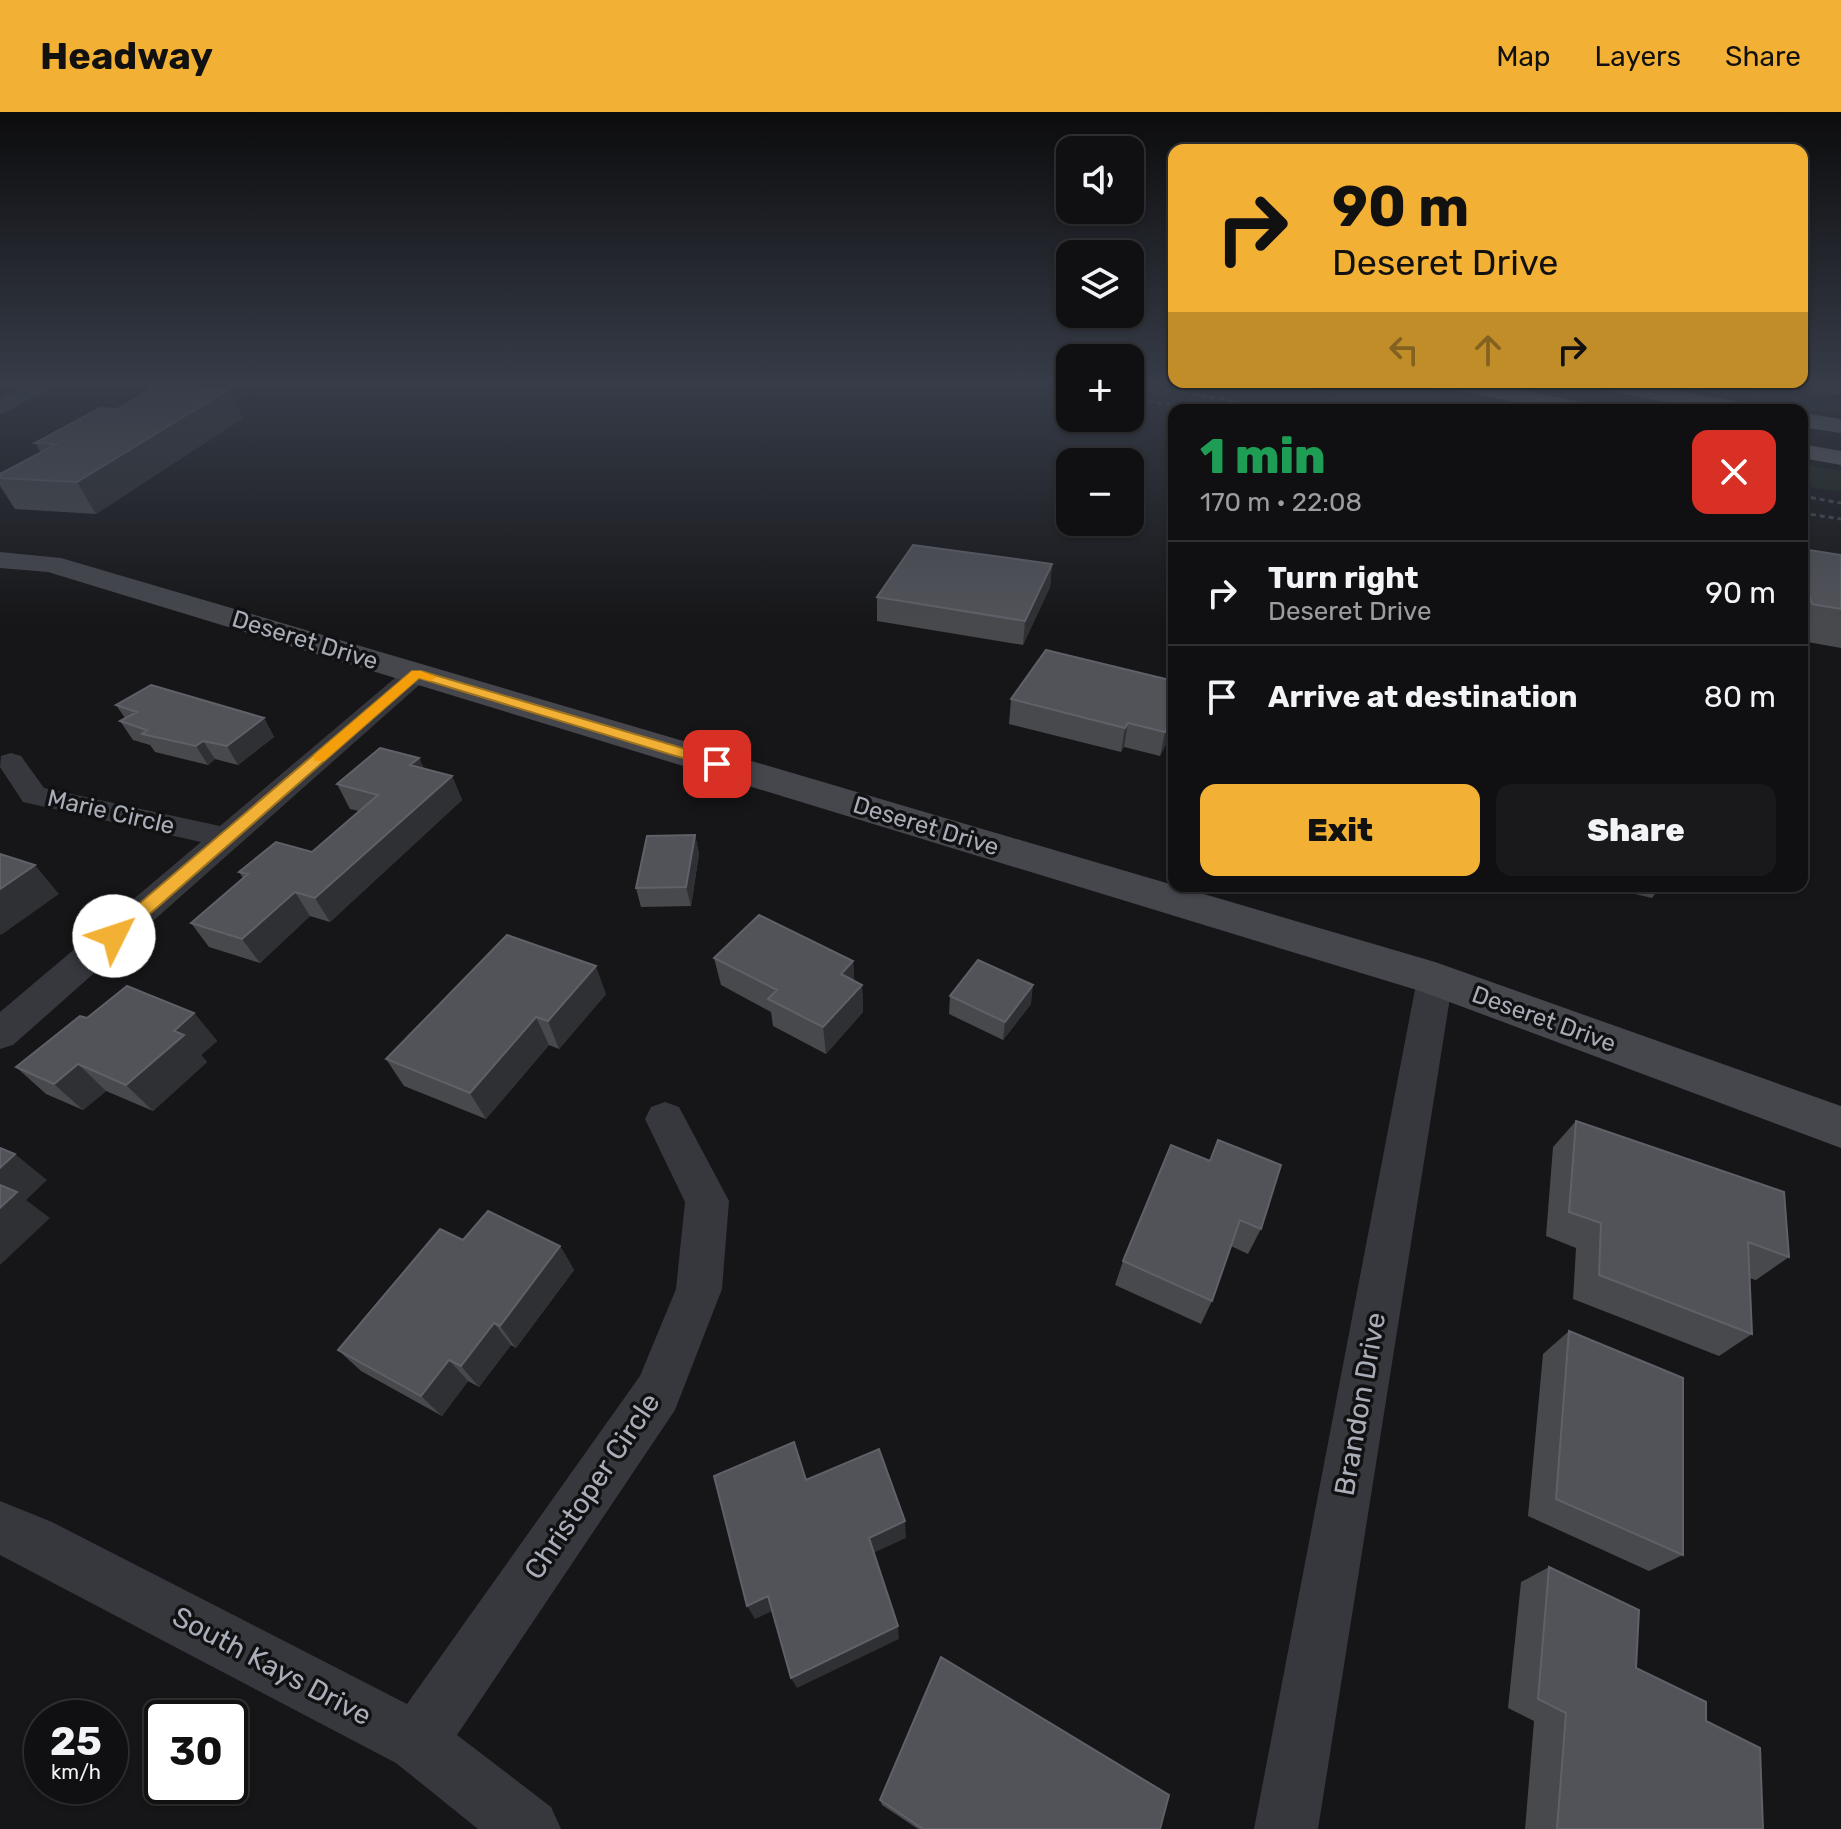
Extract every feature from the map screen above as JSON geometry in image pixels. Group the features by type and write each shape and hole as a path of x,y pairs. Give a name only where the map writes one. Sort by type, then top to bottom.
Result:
{"street":[{"name":"Deseret Drive","path":"0,560 51,564 1435,979 1841,1127"},
{"path":"0,1034 417,673"},
{"name":"Marie Circle","path":"11,762 34,795 227,838"},
{"name":"Brandon Drive","path":"1286,1829 1435,979"},
{"name":"Christoper Circle","path":"417,1742 658,1393 699,1289 707,1201 665,1119"},
{"name":"South Kays Drive","path":"0,1528 33,1541 417,1742 529,1829"}],"shaded area":[{"path":"1808,465 1841,471 1841,492 1808,487"}],"building":[{"path":"21,463 108,463 77,482 0,478 0,474"},
{"path":"913,545 1052,564 1025,621 877,597"},
{"path":"1808,550 1841,555 1841,609 1812,604 1808,591"},
{"path":"1046,650 1168,680 1168,726 1165,732 1128,723 1125,728 1011,699"},
{"path":"151,685 264,718 227,746 203,741 196,746 142,734 147,730 120,721 137,712 116,705"},
{"path":"380,748 419,758 410,765 452,776 315,898 295,892 242,939 191,923 248,874 239,872 276,842 312,852 378,795 337,784"},
{"path":"695,835 686,887 636,888 647,836"},
{"path":"0,854 35,865 0,889"},
{"path":"759,915 853,961 841,974 862,985 823,1027 768,999 777,990 714,958"},
{"path":"507,935 596,966 548,1021 536,1017 470,1093 386,1059"},
{"path":"978,960 1033,985 1005,1022 950,996"},
{"path":"127,986 194,1013 174,1031 184,1035 126,1085 78,1064 54,1084 16,1067 80,1016 87,1018"},
{"path":"1576,1121 1784,1192 1789,1257 1748,1242 1752,1334 1599,1275 1601,1223 1569,1212"},
{"path":"1218,1140 1281,1165 1261,1229 1240,1220 1212,1301 1123,1261 1171,1145 1210,1161"},
{"path":"0,1148 15,1154 0,1168"},
{"path":"0,1185 17,1192 0,1208"},
{"path":"488,1211 560,1246 500,1326 494,1323 461,1366 449,1360 421,1396 338,1350 440,1229 463,1240"},
{"path":"1569,1331 1683,1378 1683,1555 1556,1499"},
{"path":"794,1442 806,1480 879,1449 905,1521 869,1538 898,1626 791,1678 768,1596 747,1606 714,1476"},
{"path":"1549,1567 1639,1610 1636,1668 1706,1702 1706,1721 1760,1748 1763,1829 1557,1829 1566,1713 1538,1699"},
{"path":"941,1657 1169,1795 1160,1829 923,1829 880,1800"}],"railway":[{"path":"1808,497 1841,503"},
{"path":"1808,514 1841,519"}],"slow traffic":[{"path":"319,758 417,673 430,677"}],"route":[{"path":"114,936 417,673 717,764"}]}
